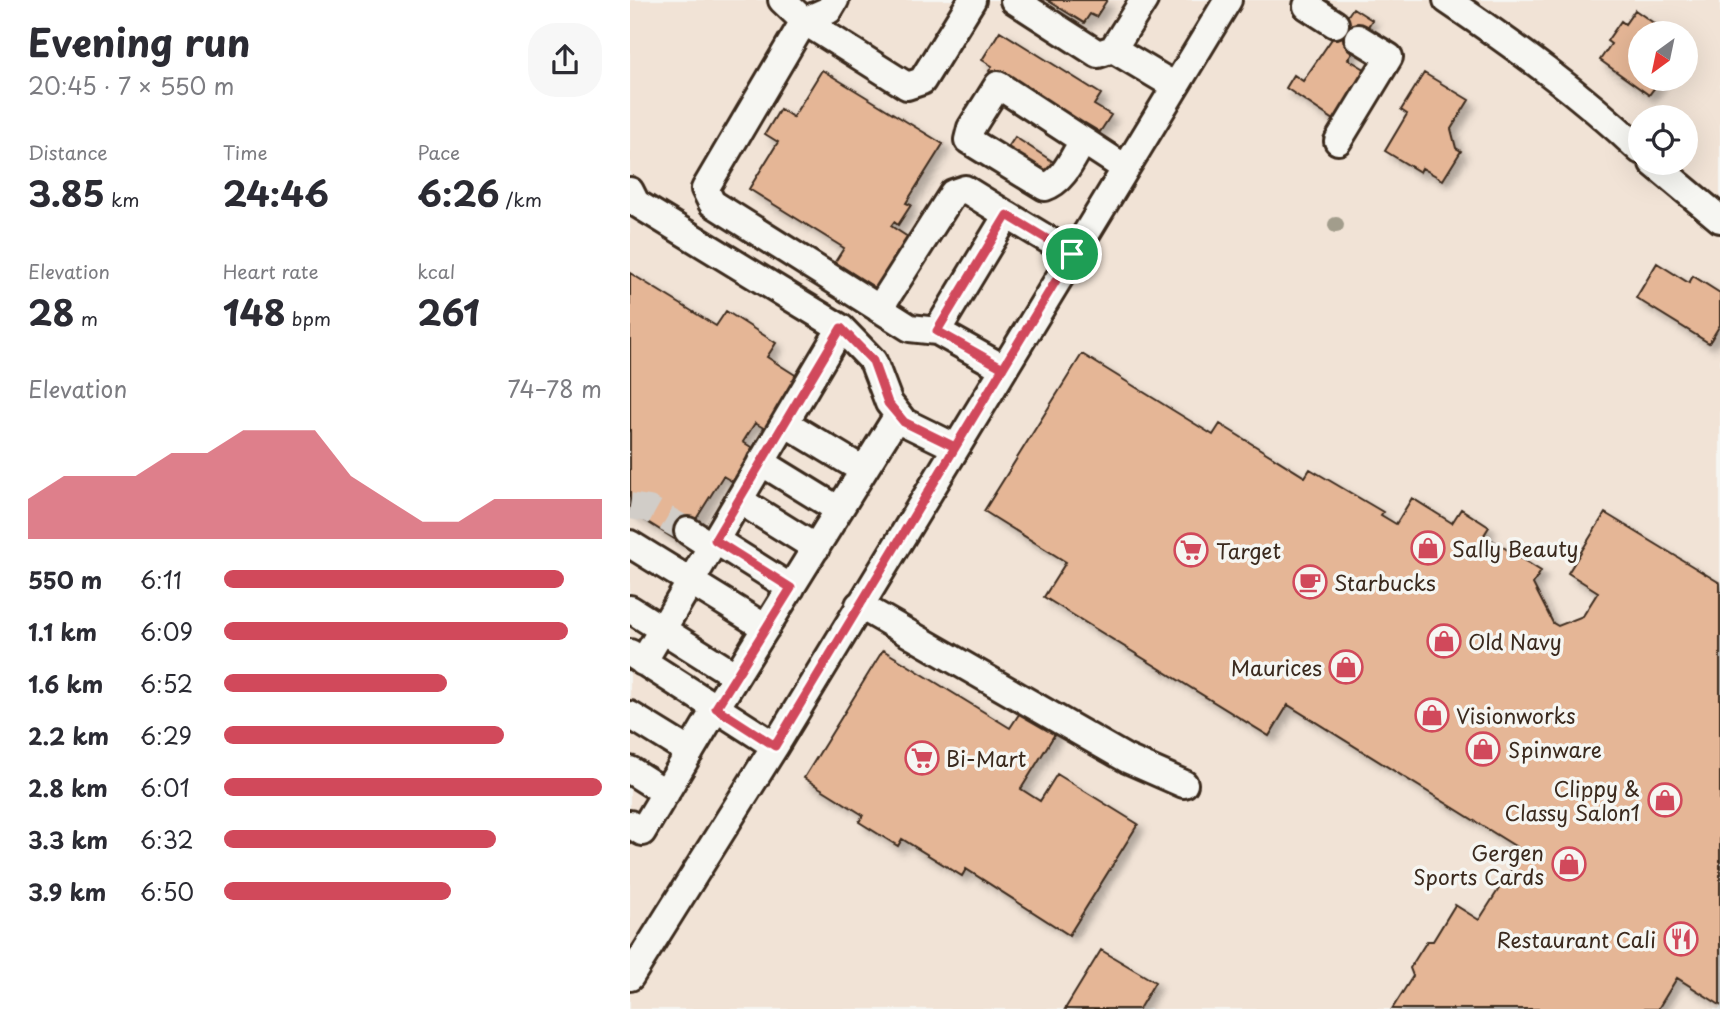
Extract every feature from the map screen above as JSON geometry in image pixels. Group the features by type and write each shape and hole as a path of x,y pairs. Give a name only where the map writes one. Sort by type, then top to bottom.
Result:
{"street":[{"path":"782,0 804,21 907,86 922,81 972,0"},
{"path":"835,0 829,10 804,21 705,190 712,203 910,328 937,331 1003,368"},
{"path":"1014,0 1098,54 1113,49 1144,0"},
{"path":"630,976 775,746 1228,0"},
{"path":"1447,0 1510,42 1593,105 1628,139"},
{"path":"1307,6 1335,24"},
{"path":"1338,141 1389,57 1357,38"},
{"path":"1113,49 1175,86"},
{"path":"1083,141 1062,175 1054,184 1045,187 976,148 968,140 971,128 998,85 1125,168"},
{"path":"1667,175 1720,219"},
{"path":"879,309 953,193 965,189 1072,254"},
{"path":"630,191 636,203 841,328 873,361 888,403 904,422 955,447"},
{"path":"937,331 1007,215"},
{"path":"775,746 633,656 662,629 841,328"},
{"path":"630,824 642,832 898,415"},
{"path":"785,423 863,470"},
{"path":"761,462 839,510"},
{"path":"739,500 816,548"},
{"path":"688,531 791,588"},
{"path":"630,544 766,628"},
{"path":"859,605 1127,759 1184,784"},
{"path":"630,609 736,676"},
{"path":"630,715 690,752"},
{"path":"630,770 666,793"}],"shaded area":[{"path":"630,0 1720,0 1720,1009 630,1009"}],"building":[{"path":"1047,0 1107,0 1096,17 1090,14 1084,23"},
{"path":"1353,8 1372,20 1348,59 1368,71 1337,122 1286,88 1294,75 1303,81"},
{"path":"1635,10 1651,21 1628,21 1628,80 1600,60 1611,44 1607,41 1621,21 1625,24"},
{"path":"1000,31 1101,94 1094,105 1111,115 1100,132 1085,123 1082,127 989,71 992,66 982,60"},
{"path":"822,70 943,144 906,203 911,205 898,225 894,222 891,226 911,239 879,290 835,262 844,248 749,189 778,142 765,134 780,109 793,117"},
{"path":"1424,73 1469,100 1451,129 1456,148 1461,151 1443,180 1422,168 1420,172 1385,151 1407,114 1401,110"},
{"path":"1015,137 1055,163 1041,184 1001,158"},
{"path":"1657,263 1689,283 1693,276 1720,293 1720,325 1709,343 1636,298"},
{"path":"630,273 716,326 726,311 776,343 767,357 800,378 767,430 755,423 743,442 759,452 738,485 723,476 681,543 630,511"},
{"path":"1082,354 1213,435 1220,424 1305,477 1310,469 1383,512 1381,515 1396,524 1412,498 1452,523 1461,509 1489,527 1484,535 1541,571 1533,584 1553,623 1558,626 1583,616 1598,592 1568,573 1605,513 1720,583 1720,1005 1677,978 1658,1009 1392,1009 1413,976 1410,968 1427,941 1433,941 1455,905 1479,920 1523,851 1288,705 1269,736 1044,597 1066,562 984,511"},
{"path":"883,650 1010,728 1023,708 1058,729 1021,789 1040,801 1057,774 1138,824 1069,935 966,869 962,876 902,839 898,846 859,822 863,815 804,778"},
{"path":"1101,950 1155,982 1139,1009 1065,1009"}],"tunnel":[{"path":"630,506 649,509 688,531"}],"place":[{"name":"Sally Beauty","path":"1428,548"},
{"name":"Target","path":"1191,550"},
{"name":"Starbucks","path":"1310,582"},
{"name":"Old Navy","path":"1444,641"},
{"name":"Maurices","path":"1346,667"},
{"name":"Visionworks","path":"1432,715"},
{"name":"Spinware","path":"1483,749"},
{"name":"Bi-Mart","path":"922,758"},
{"name":"Clippy & Classy Salon1","path":"1665,800"},
{"name":"Gergen Sports Cards","path":"1569,864"},
{"name":"Restaurant Cali","path":"1681,939"}],"route":[{"path":"1072,254 955,447 904,422 888,403 873,361 841,328 715,540 791,588 716,708 775,746 1003,368 937,331 1007,215 1072,254"}]}
